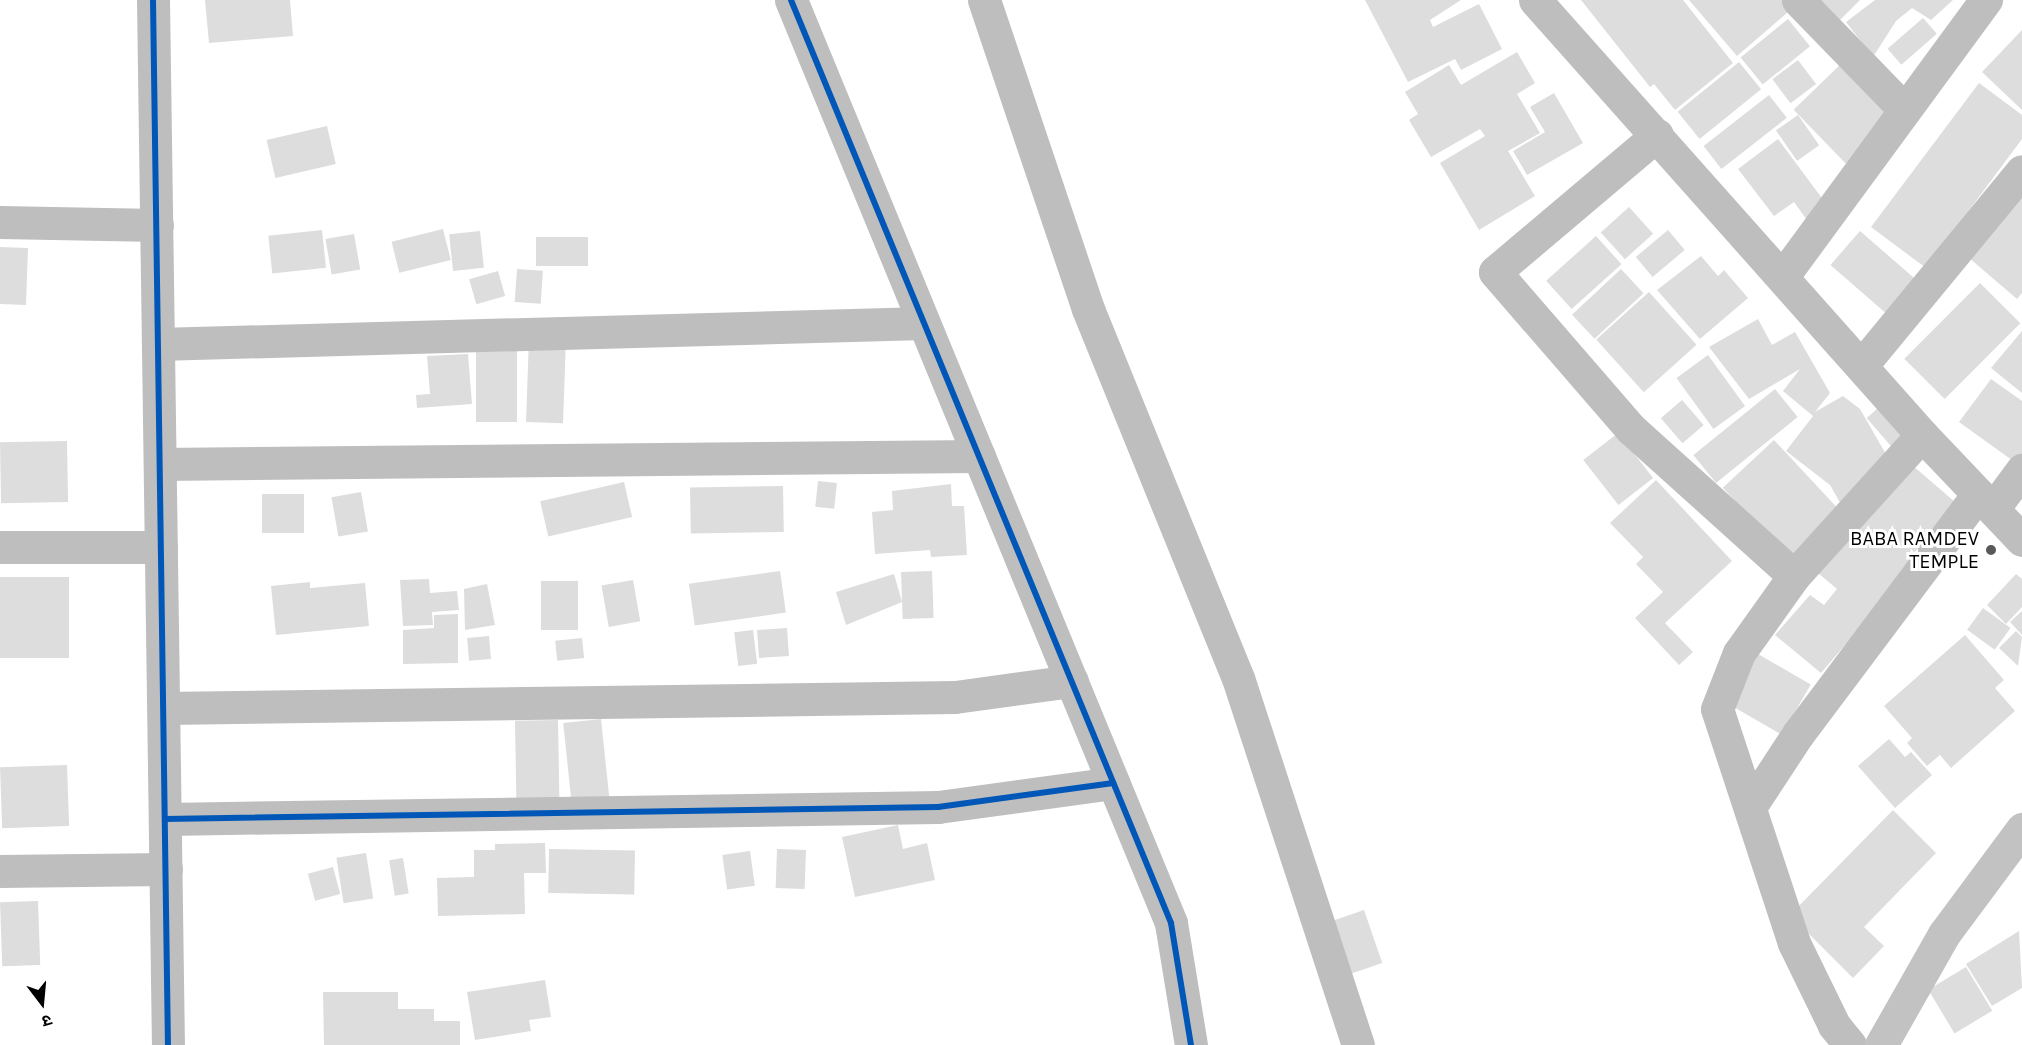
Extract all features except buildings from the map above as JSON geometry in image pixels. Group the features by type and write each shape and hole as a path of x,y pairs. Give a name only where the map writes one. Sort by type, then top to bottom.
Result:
{"street":[{"path":"153,0 168,1045"},
{"path":"791,0 1172,922 1191,1045"},
{"path":"984,0 1088,309 1238,678 1358,1045"},
{"path":"1535,0 1783,276 1922,435 2022,540"},
{"path":"1798,0 1905,110"},
{"path":"1783,276 1986,0"},
{"path":"1657,135 1495,272 1631,429 1794,576"},
{"path":"1862,365 2022,171"},
{"path":"0,222 157,225"},
{"path":"158,344 924,323"},
{"path":"1850,1045 1834,1025 1794,943 1752,804 1718,709 1739,652 1794,576 1922,435"},
{"path":"160,464 979,456"},
{"path":"1752,804 1798,734 1985,501 2022,471"},
{"path":"0,547 161,547"},
{"path":"164,708 955,697 1072,681"},
{"path":"165,819 938,807 1113,783"},
{"path":"1881,1045 1944,934 2022,829"},
{"path":"0,871 166,869"}],"cycle path":[{"path":"153,0 168,1045"},
{"path":"791,0 1171,923 1191,1045"},
{"path":"165,819 938,807 1113,783"}],"place":[{"name":"BABA RAMDEV TEMPLE","path":"1991,550"}]}
